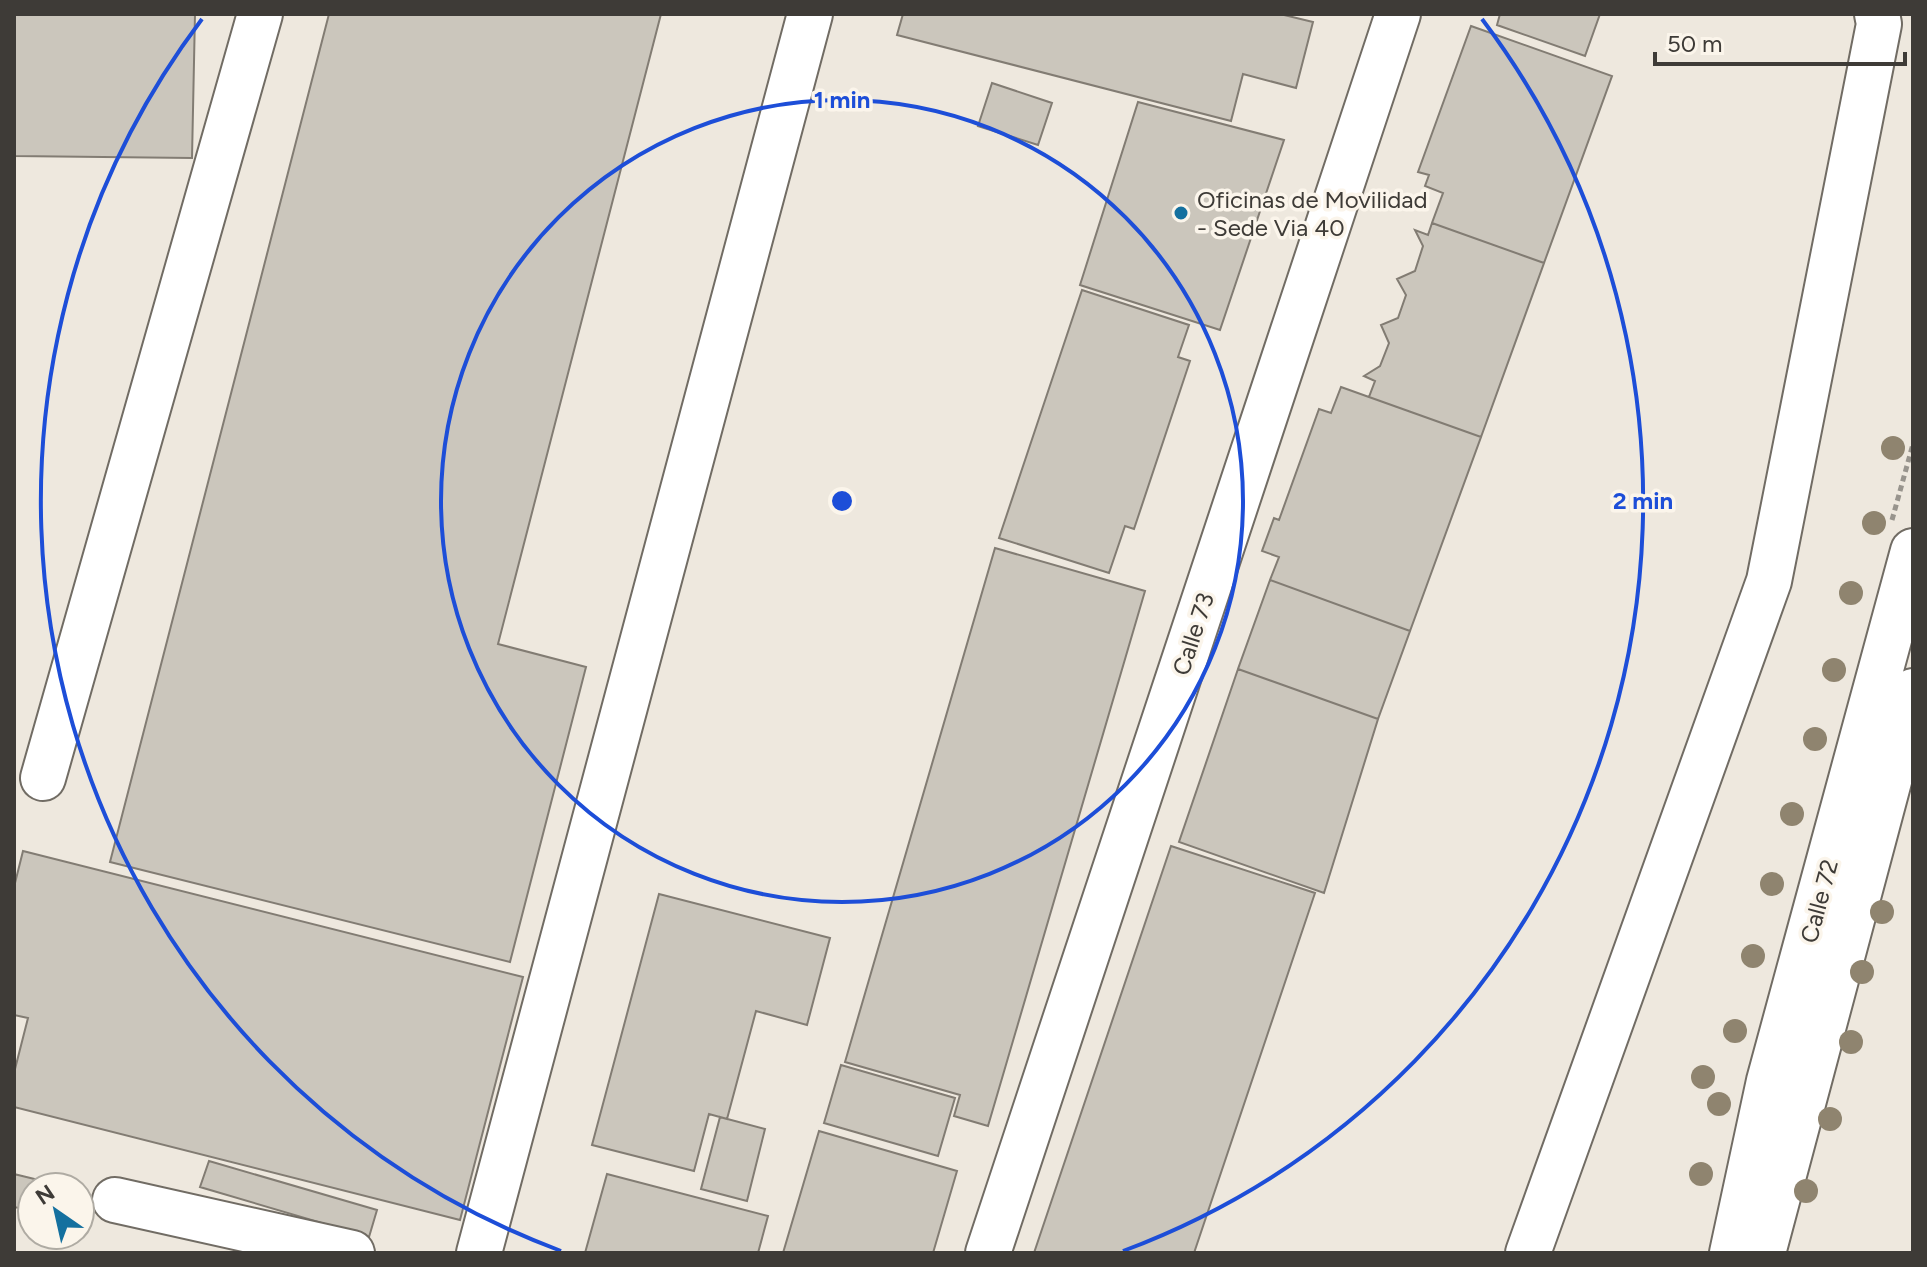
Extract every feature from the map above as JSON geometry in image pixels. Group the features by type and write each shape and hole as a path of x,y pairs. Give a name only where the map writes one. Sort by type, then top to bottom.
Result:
{"main road":[{"path":"43,778 260,14"},
{"path":"479,1253 810,14"},
{"name":"Calle 73","path":"988,1253 1398,14"},
{"path":"1528,1253 1769,581 1879,24 1877,14"},
{"name":"Calle 72","path":"1732,1253 1769,1081 1913,551"},
{"name":"Calle 72","path":"1763,1253 1913,691"},
{"path":"115,1200 352,1253"}],"building":[{"path":"14,14 195,14 192,158 14,156"},
{"path":"329,14 661,14 498,644 586,667 510,962 110,862"},
{"path":"903,14 1280,14 1313,22 1296,88 1243,74 1231,121 897,35"},
{"path":"1500,14 1600,14 1585,56 1497,25"},
{"path":"1471,26 1612,76 1544,263 1432,223 1443,193 1425,186 1429,175 1418,172"},
{"path":"992,83 1052,103 1038,145 978,126"},
{"name":"Oficinas de Movilidad - Sede Via 40","path":"1138,102 1284,140 1220,330 1080,285"},
{"path":"1432,223 1544,263 1481,437 1369,397 1375,381 1364,376 1380,366 1389,343 1381,325 1398,318 1406,295 1397,279 1415,271 1423,246 1415,230 1428,235"},
{"path":"1082,290 1189,325 1178,357 1190,361 1134,529 1125,526 1109,573 999,538"},
{"path":"1341,387 1481,437 1410,631 1270,580 1279,557 1262,551 1274,518 1279,520 1319,409 1331,413"},
{"path":"995,548 1145,591 988,1126 954,1116 960,1095 845,1062"},
{"path":"1270,580 1410,631 1378,719 1238,669"},
{"path":"1238,669 1378,719 1324,893 1179,842"},
{"path":"1171,846 1315,893 1194,1253 1034,1253"},
{"path":"23,851 523,977 460,1220 14,1107 14,1073 28,1018 14,1015 14,887"},
{"path":"659,894 830,938 807,1025 756,1011 727,1119 709,1114 694,1171 592,1145"},
{"path":"841,1065 955,1098 938,1156 824,1123"},
{"path":"720,1117 765,1129 747,1201 701,1189"},
{"path":"819,1131 957,1171 933,1253 783,1253"},
{"path":"209,1161 377,1210 369,1237 200,1187"},
{"path":"14,1174 16,1207 14,1207"},
{"path":"607,1174 768,1216 758,1253 585,1253"}],"place":[{"name":"Oficinas de Movilidad - Sede Via 40","path":"1181,213"}]}
